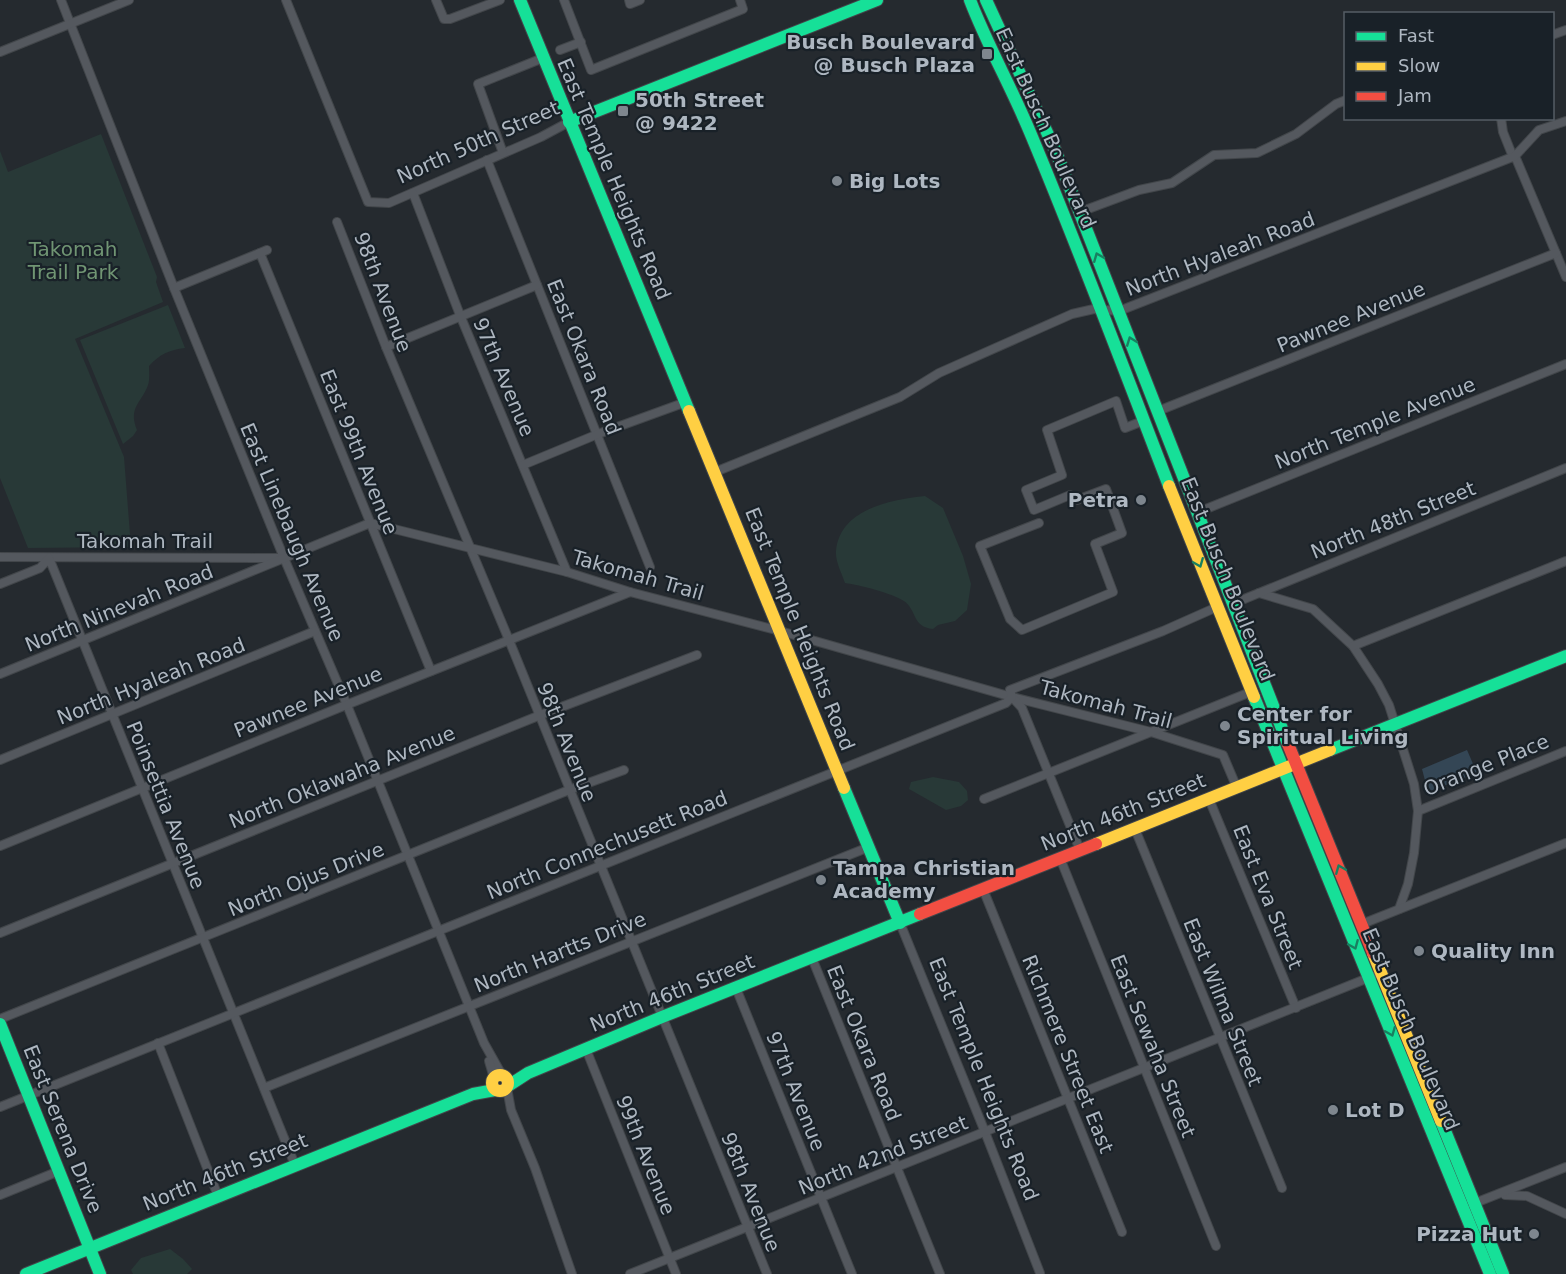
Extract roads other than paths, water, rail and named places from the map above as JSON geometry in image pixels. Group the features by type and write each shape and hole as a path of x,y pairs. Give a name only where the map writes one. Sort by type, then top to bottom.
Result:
{"street":[{"name":"East Linebaugh Avenue","path":"62,0 174,288 535,1168 572,1274"},
{"path":"0,52 129,0"},
{"name":"North 50th Street","path":"286,0 364,196 368,201 389,203 569,122 877,0"},
{"path":"436,0 444,19 450,19 500,0"},
{"name":"East Temple Heights Road","path":"520,0 838,770 1041,1273"},
{"path":"564,0 591,70 743,9 740,0"},
{"path":"628,0 630,4 640,0"},
{"name":"East Busch Boulevard","path":"970,0 982,32 1015,95 1066,218 1217,608 1253,691 1490,1274"},
{"name":"East Busch Boulevard","path":"986,0 1056,152 1226,589 1503,1274"},
{"path":"560,50 581,42"},
{"path":"503,153 478,84 543,58"},
{"path":"1015,95 1029,111 1045,143 1056,152"},
{"path":"1080,213 1139,190 1172,183 1214,155 1257,153 1296,134 1336,104 1344,101"},
{"path":"1501,120 1503,132 1566,277"},
{"name":"North Hyaleah Road","path":"715,472 900,396 939,373 1072,314 1101,308 1119,311 1514,157 1539,130 1566,121"},
{"name":"East Okara Road","path":"487,160 651,567"},
{"name":"97th Avenue","path":"413,193 460,315 567,572"},
{"name":"98th Avenue","path":"337,222 386,347 509,640 767,1274"},
{"name":"East 99th Avenue","path":"174,288 263,252 431,671"},
{"name":"Pawnee Avenue","path":"1158,411 1556,253"},
{"path":"386,347 537,285"},
{"name":"North Temple Avenue","path":"1196,513 1566,364"},
{"path":"1039,523 980,546 1010,619 1022,630 1113,592 1095,544 1122,533 1106,489 1077,500 1070,495 1034,510 1026,490 1062,475 1047,430 1116,401 1125,428 1143,421"},
{"path":"523,465 598,434 686,402"},
{"path":"1148,433 1161,443 1182,501 1196,513"},
{"name":"North 48th Street","path":"1232,604 1566,468"},
{"path":"1182,520 1199,534 1217,581 1226,589"},
{"name":"Takomah Trail","path":"0,557 284,558 370,523 567,572 630,592 780,631 1012,697 1151,732 1223,755 1237,788"},
{"path":"0,584 40,568 49,558"},
{"name":"Poinsettia Avenue","path":"49,558 296,1165"},
{"name":"North Ninevah Road","path":"0,674 284,558"},
{"path":"1353,646 1566,561"},
{"name":"Pawnee Avenue","path":"0,846 630,592"},
{"path":"1258,592 1313,609 1353,646 1389,705 1414,784 1418,811 1408,884 1399,909"},
{"path":"1217,608 1228,613 1250,662 1258,668"},
{"name":"North Connechusett Road","path":"0,1107 1006,703 1012,697 1010,690 1217,608"},
{"name":"North Hyaleah Road","path":"0,760 315,631"},
{"name":"North Oklawaha Avenue","path":"0,933 538,716 697,656"},
{"name":"North 46th Street","path":"26,1274 1566,656"},
{"path":"984,799 1253,691"},
{"path":"1012,697 1022,708 1080,850"},
{"name":"Orange Place","path":"1418,811 1566,751"},
{"name":"North Ojus Drive","path":"0,1019 569,790 624,770"},
{"name":"East Eva Street","path":"1209,799 1296,1008"},
{"name":"East Wilma Street","path":"1135,829 1282,1188"},
{"path":"1362,924 1566,843"},
{"name":"North Hartts Drive","path":"264,1088 869,847"},
{"name":"East Sewaha Street","path":"1060,858 1216,1245"},
{"name":"Richmere Street East","path":"983,889 1122,1232"},
{"name":"East Okara Road","path":"812,958 939,1274"},
{"name":"North 42nd Street","path":"630,1274 1382,972"},
{"name":"97th Avenue","path":"736,988 852,1274"},
{"name":"East Serena Drive","path":"0,1024 100,1274"},
{"path":"158,1043 218,1196"},
{"name":"99th Avenue","path":"586,1048 676,1274"},
{"path":"1432,1131 1445,1147 1467,1196 1475,1203 1566,1167"},
{"path":"0,1195 59,1171"},
{"path":"1490,1198 1512,1194 1527,1196 1566,1214"}],"water":[{"path":"1467,750 1477,773 1428,792 1422,769"}],"place":[{"name":"Busch Boulevard @ Busch Plaza","path":"987,54"},
{"name":"50th Street @ 9422","path":"623,111"},
{"name":"Big Lots","path":"837,181"},
{"name":"Petra","path":"1141,500"},
{"name":"Center for Spiritual Living","path":"1225,726"},
{"name":"Tampa Christian Academy","path":"821,880"},
{"name":"Quality Inn","path":"1419,951"},
{"name":"Lot D","path":"1333,1110"},
{"name":"Pizza Hut","path":"1534,1234"}],"park label":[{"name":"Takomah Trail Park","path":"73,260"}]}
